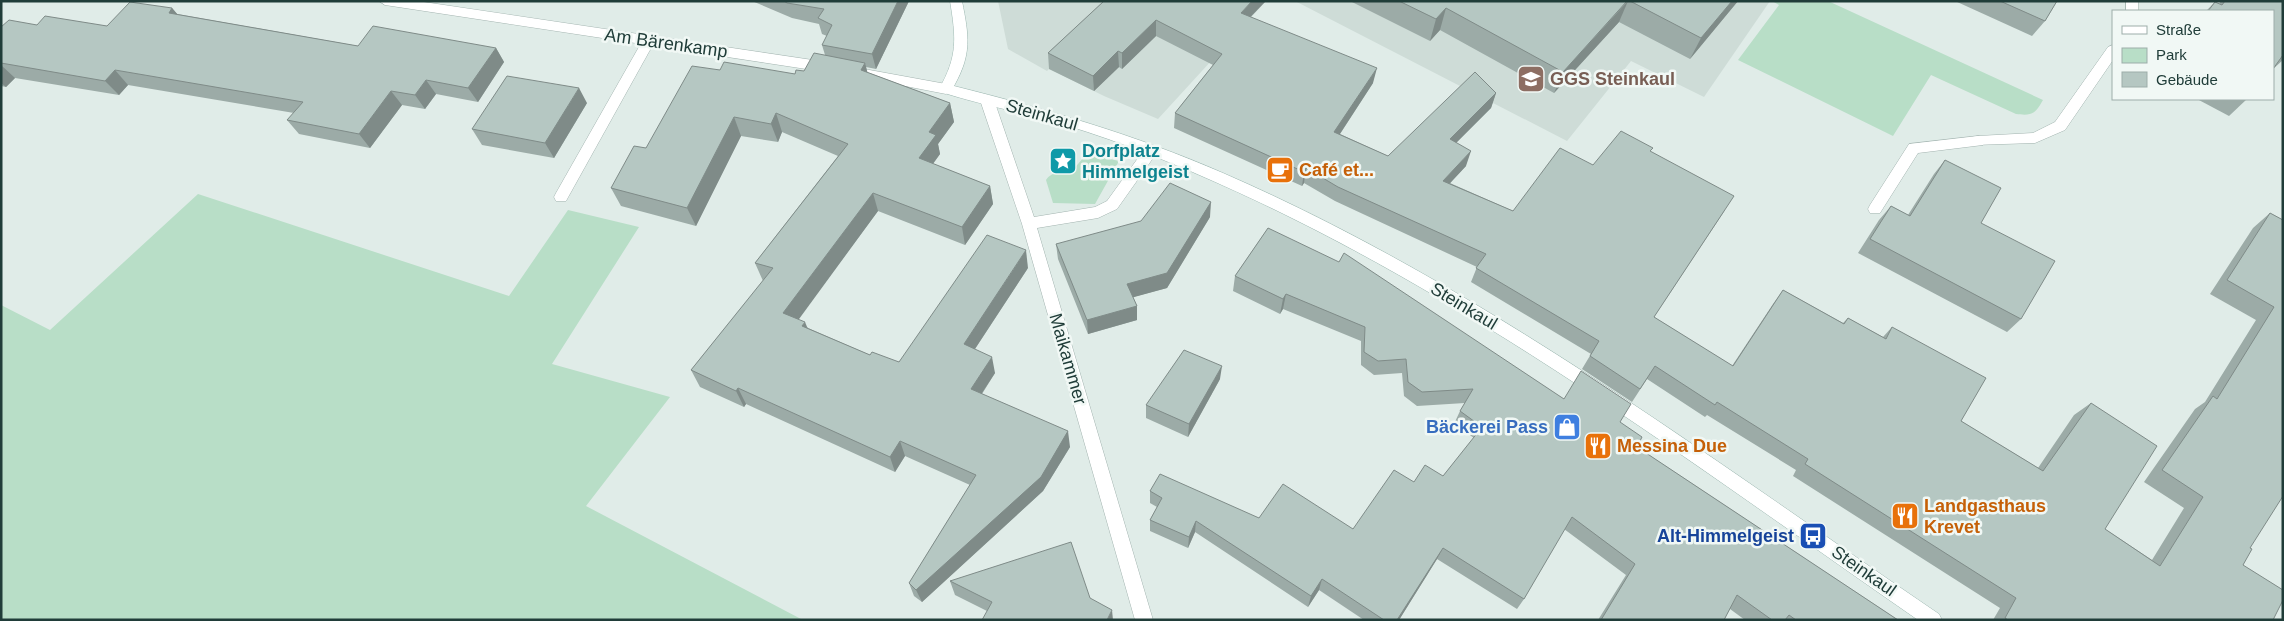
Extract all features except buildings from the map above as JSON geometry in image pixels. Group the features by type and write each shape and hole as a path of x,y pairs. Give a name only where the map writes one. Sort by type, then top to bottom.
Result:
{"street":[{"name":"Am Bärenkamp","path":"385,1 846,71 946,89"},
{"path":"946,89 959,68 963,45 956,1"},
{"path":"560,197 649,41"},
{"path":"1875,209 1914,148 1978,141 2035,138 2060,126 2112,51"},
{"name":"Steinkaul","path":"946,89 1049,115 1218,177 1324,228 1442,291 1617,402 1933,620"},
{"name":"Maikammer","path":"987,100 1029,224 1144,620"},
{"path":"1029,224 1098,212 1112,205 1151,151"}],"shaded area":[{"path":"998,1 1266,1 1158,119 1104,96 1049,69 1047,71 1008,49"},
{"name":"GGS Steinkaul","path":"1295,1 1770,1 1704,97 1631,61 1567,141"}],"green space":[{"path":"1772,1 1828,1 2043,100 2032,113 2026,115 2016,114 1931,75 1893,136 1738,60 1779,5"},
{"path":"1092,155 1119,161 1095,204 1053,203 1046,180 1052,175 1072,171 1084,157"},
{"path":"198,194 509,296 568,210 639,227 552,364 670,397 586,506 801,619 1,620 1,305 50,330"}],"place":[{"name":"GGS Steinkaul","path":"1531,79"},
{"name":"Dorfplatz Himmelgeist","path":"1063,161"},
{"name":"Café et...","path":"1280,170"},
{"name":"Bäckerei Pass","path":"1567,427"},
{"name":"Messina Due","path":"1598,446"},
{"name":"Landgasthaus Krevet","path":"1905,516"},
{"name":"Alt-Himmelgeist","path":"1813,536"}]}
